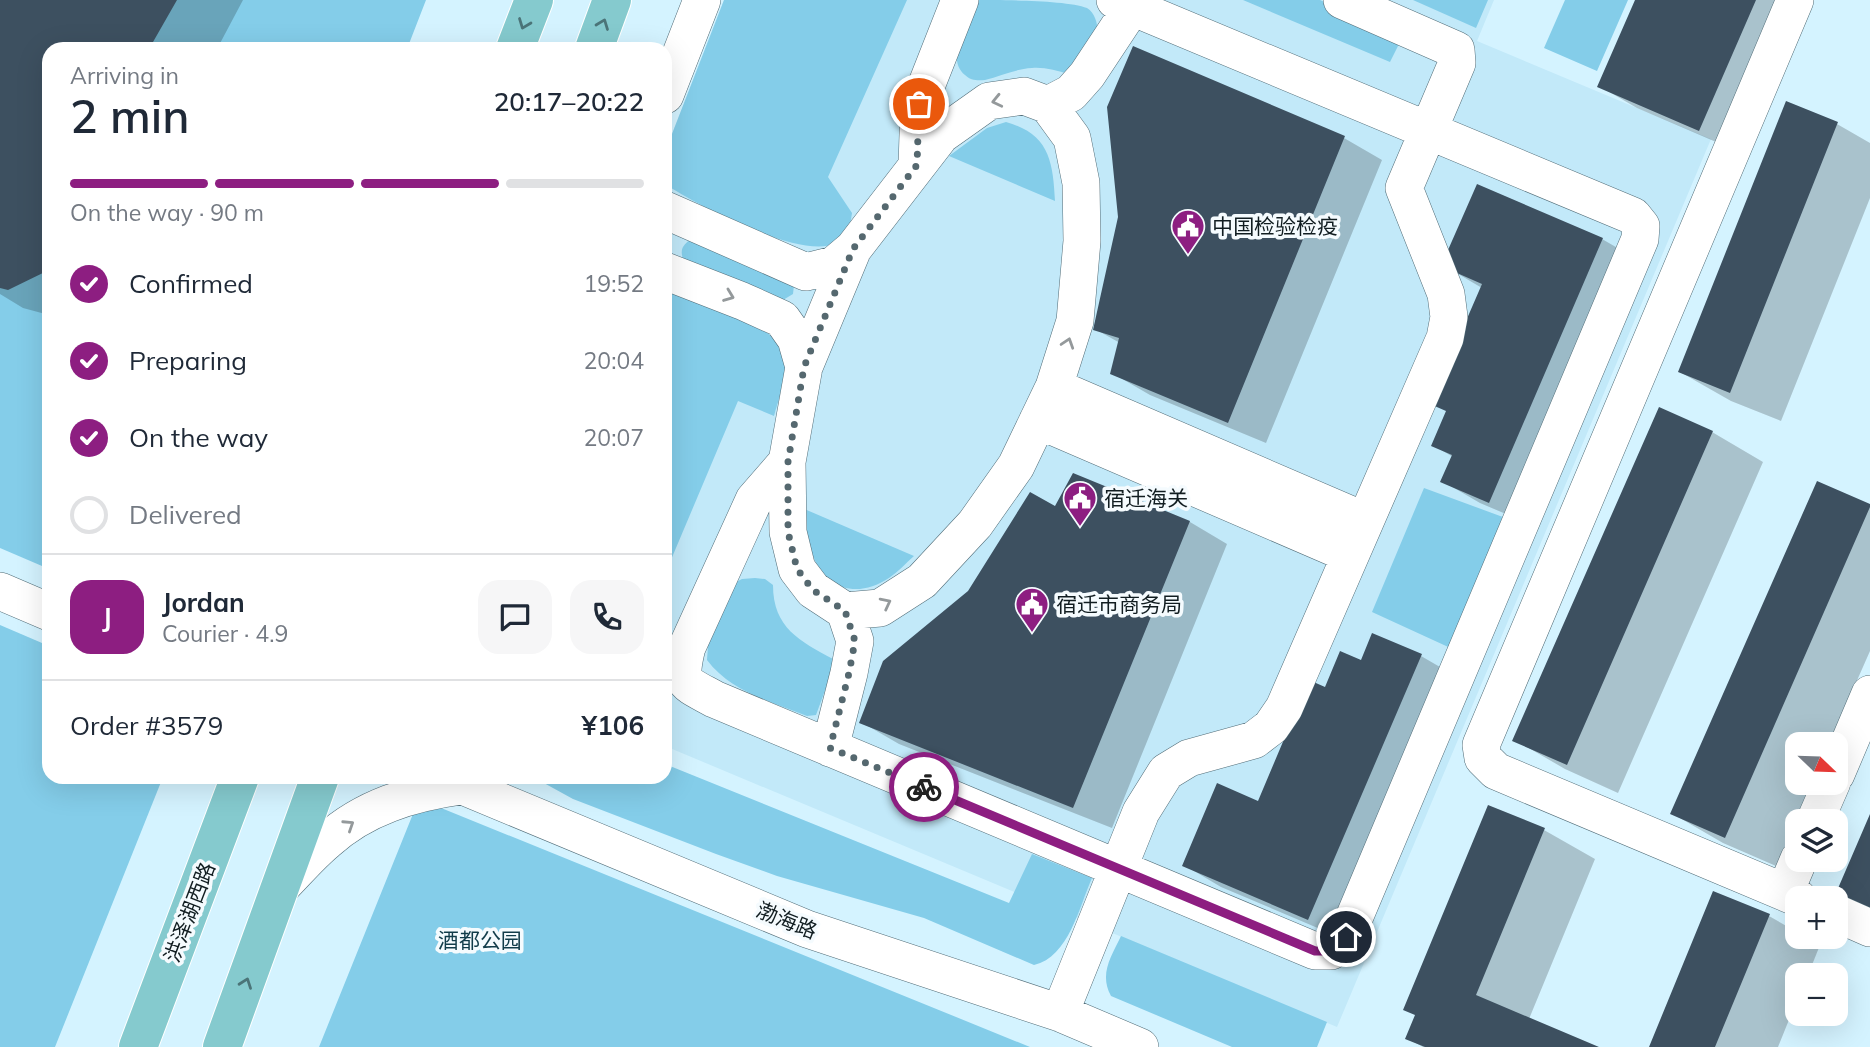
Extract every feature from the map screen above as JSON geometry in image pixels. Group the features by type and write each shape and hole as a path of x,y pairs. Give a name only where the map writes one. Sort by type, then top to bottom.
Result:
{"main road":[{"path":"518,42 534,0"},
{"path":"597,42 612,0"},
{"path":"222,1047 317,784"},
{"name":"洪泽湖西路","path":"138,1047 190,910 230,788"},
{"path":"109,1047 190,910"}],"street":[{"path":"672,77 702,0"},
{"path":"917,165 919,104 960,0"},
{"path":"1060,1013 1140,812 1166,772 1189,758 1254,740 1271,727 1283,708 1445,338 1450,317 1442,283 1404,188 1457,63 1456,50 1342,0"},
{"path":"1785,892 1496,771 1483,758 1481,745 1795,0"},
{"path":"788,462 754,500 687,648 681,670 688,685 714,699 1315,951 1331,951 1346,937 1640,239 1641,226 1633,216 1123,4 1087,75 1071,93 1048,105"},
{"path":"672,214 806,272 834,265 853,249 941,135 989,102 1024,96 1048,105 1072,138 1080,183 1082,229 1075,321 1054,387 1016,466 975,524 922,581 880,608 845,611 813,590 797,569 788,532 788,462 804,367 853,249"},
{"path":"672,274 782,319 796,339 804,367"},
{"path":"1054,387 1365,521"},
{"path":"1038,420 1349,554"},
{"path":"0,591 42,609"},
{"path":"830,748 855,641 845,611"},
{"path":"1848,746 1870,694"},
{"path":"280,888 327,840 350,823 387,804 442,784"},
{"name":"渤海路","path":"463,784 807,929 1060,1013 1140,1047"},
{"path":"1848,918 1870,928"}],"shaded area":[{"name":"宿迁海关","path":"724,0 1494,0 1477,41 1711,139 1337,1027 672,749 672,134"}],"green space":[{"path":"0,0 426,0 410,42 42,42 42,566 0,548"},
{"path":"724,0 907,0 828,177 852,213 847,234 833,244 812,246 758,232 702,206 672,188 672,134"},
{"path":"976,0 1078,5 1092,12 1098,32 1069,74 1032,68 985,80 974,80 959,68 957,49"},
{"path":"1243,0 1320,0 1403,36 1390,62"},
{"path":"1413,0 1488,0 1476,28"},
{"path":"1565,0 1628,0 1597,71 1544,48"},
{"path":"1006,122 1032,134 1046,151 1053,173 1055,201 949,156 987,128"},
{"path":"693,237 794,285 793,294 783,300 683,259 682,249"},
{"path":"672,290 750,322 778,342 784,352 786,368 774,416 738,401 672,557"},
{"path":"1424,488 1511,520 1457,651 1372,612"},
{"path":"802,508 914,556 892,576 878,584 855,589 835,584 819,568 813,556"},
{"path":"742,579 765,579 773,585 774,600 783,623 800,639 833,659 831,674 816,715 807,716 753,695 728,680 707,660 709,631 732,584"},
{"path":"0,625 42,643 42,784 160,784 55,1047 0,1047"},
{"path":"672,767 1009,903 1032,854 1092,878 1064,942 1046,960 1034,965 924,918 777,876 573,799 546,784 672,784"},
{"name":"酒都公园","path":"419,799 1030,1047 319,1047"},
{"path":"1121,936 1327,1022 1317,1047 1232,1047 1111,996 1106,973"}],"building":[{"path":"0,0 177,0 153,42 42,42 42,273 8,290 0,288"},
{"path":"1635,0 1756,0 1699,131 1597,87"},
{"path":"1133,46 1345,136 1228,423 1110,374 1119,338 1093,330 1118,217 1107,107"},
{"path":"1786,101 1838,122 1730,393 1678,372"},
{"path":"1477,184 1603,238 1489,503 1440,482 1452,455 1431,446 1446,411 1430,404 1482,284 1441,266"},
{"path":"1659,407 1713,431 1567,765 1512,741"},
{"path":"1073,473 1190,521 1073,808 859,723 883,661 968,591 1030,492 1055,506"},
{"path":"1817,481 1870,504 1870,507 1725,838 1670,814"},
{"path":"1372,633 1422,654 1308,920 1182,866 1217,783 1258,801 1309,680 1325,687 1340,651 1361,660"},
{"path":"1488,805 1545,828 1476,995 1599,1047 1425,1047 1405,1039 1415,1015 1403,1010"},
{"path":"1870,814 1870,908 1848,898 1848,886 1839,886 1845,872 1848,872 1848,865"},
{"path":"1713,891 1770,914 1715,1047 1649,1047"}],"way so far":[{"path":"919,104 917,165 853,249 804,367 788,462 788,532 797,569 813,590 845,611 855,641 830,748 924,787"}],"place":[{"name":"中国检验检疫","path":"1188,256"},
{"name":"宿迁海关","path":"1080,528"},
{"name":"宿迁市商务局","path":"1032,634"}],"route":[{"path":"924,787 1315,951 1331,951 1346,937"}]}
